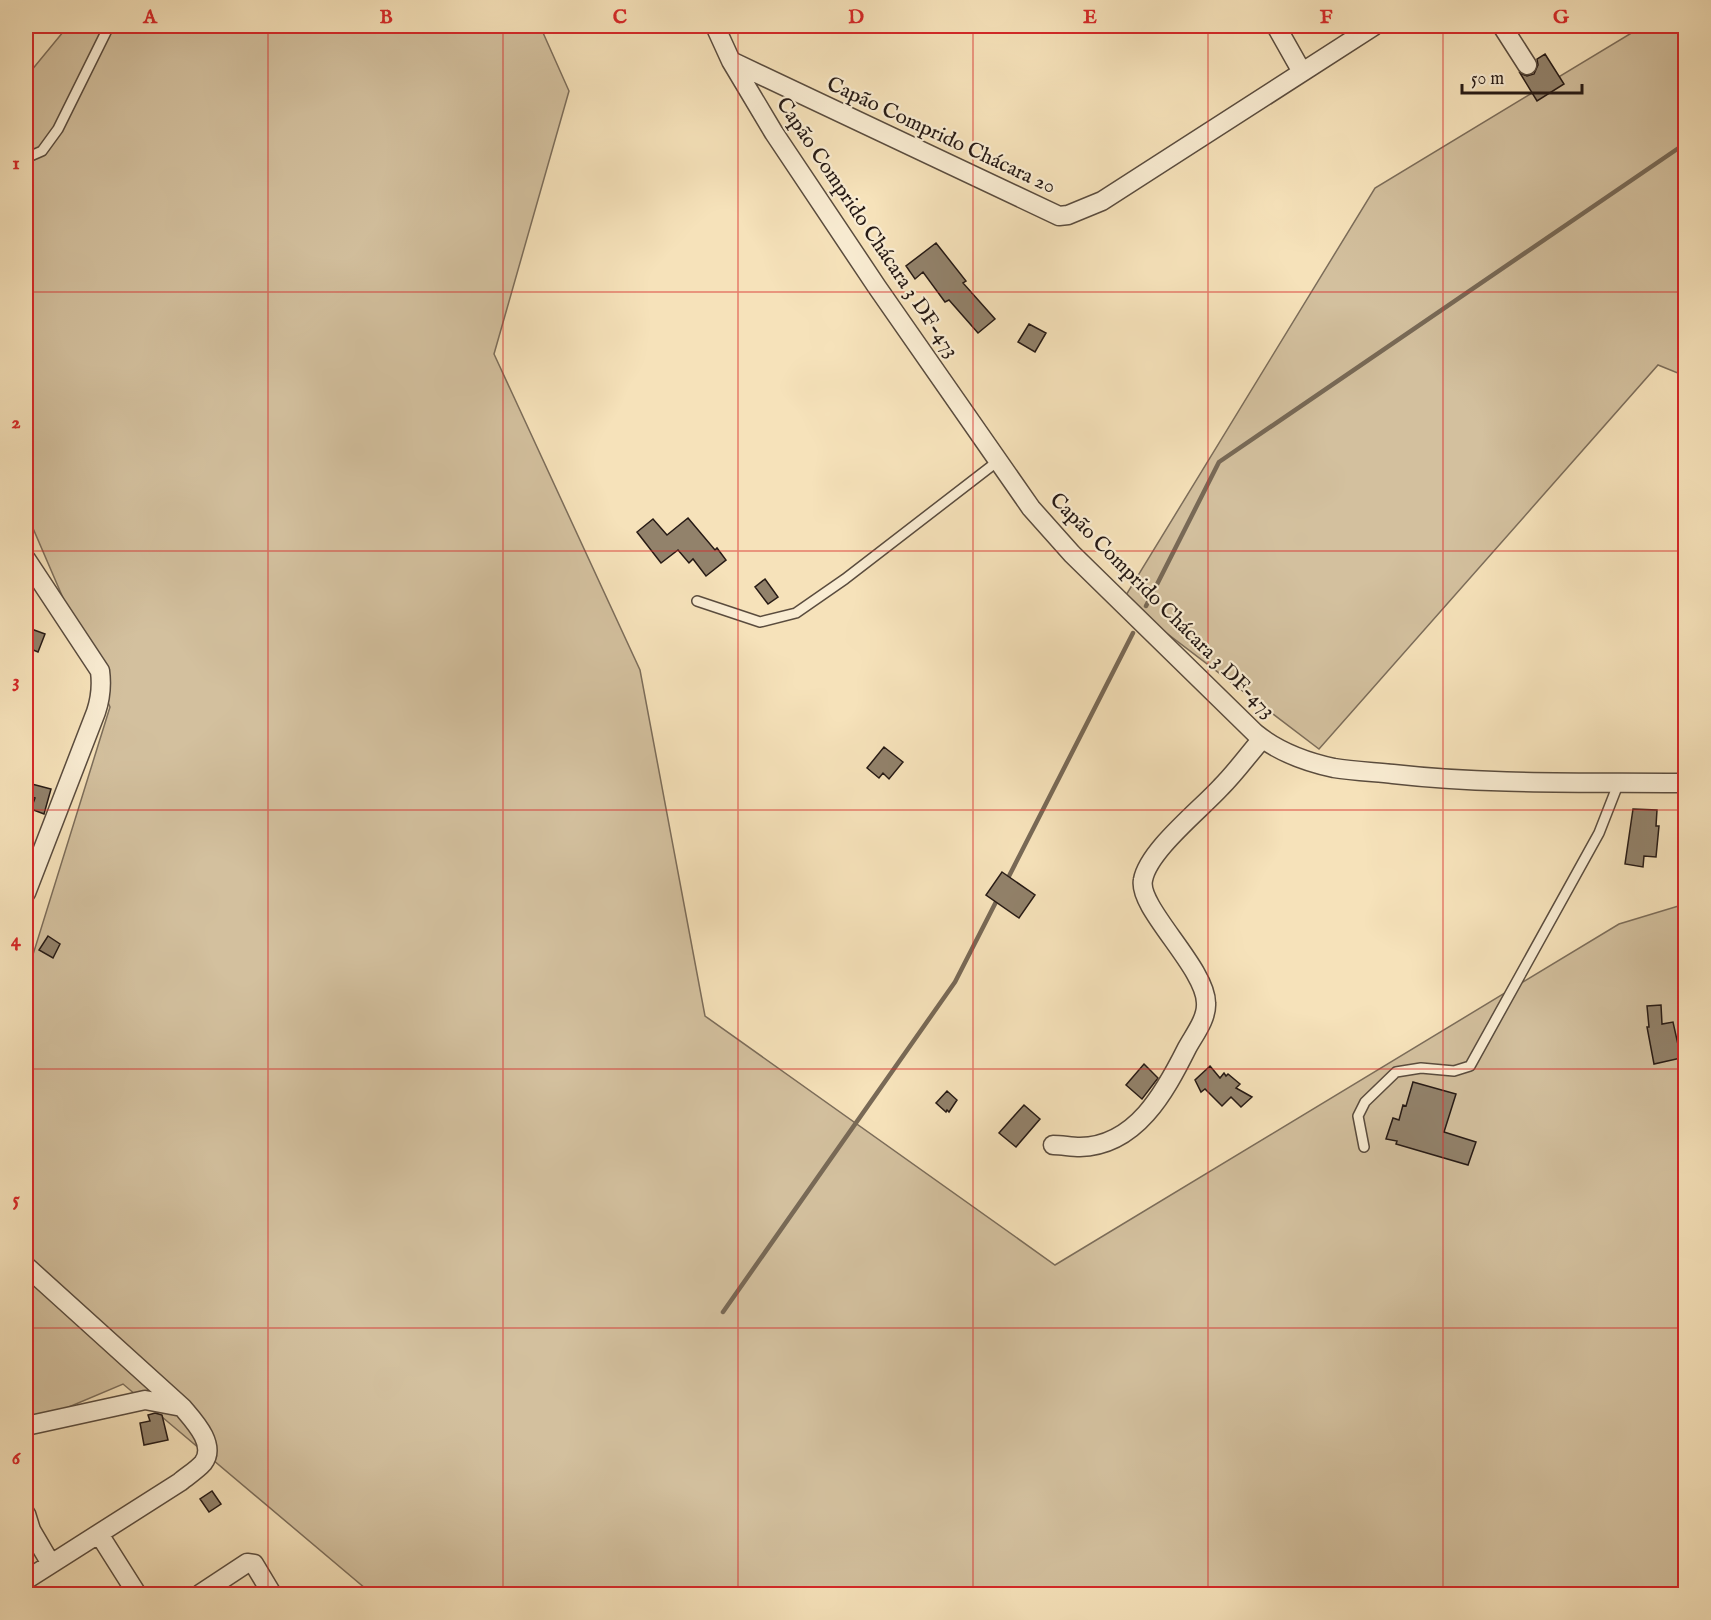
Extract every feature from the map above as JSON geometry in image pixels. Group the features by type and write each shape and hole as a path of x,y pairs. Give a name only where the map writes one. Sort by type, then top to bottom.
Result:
{"street":[{"name":"Capão Comprido Chácara 3 DF-473","path":"715,26 731,61 774,133 1031,508 1072,554 1262,739 1290,754 1334,768 1433,778 1523,782 1686,783"},
{"path":"1276,26 1302,72"},
{"name":"Capão Comprido Chácara 20","path":"731,61 1059,216 1068,215 1102,201 1374,26"},
{"path":"1502,26 1527,65"},
{"path":"26,559 100,671 101,681 101,696 96,712 26,893"},
{"path":"1053,1144 1080,1147 1104,1143 1120,1136 1143,1120 1176,1070 1204,1018 1207,1004 1194,971 1146,898 1142,883 1145,868 1223,785 1262,739"},
{"path":"26,1266 183,1408 205,1438 207,1451 205,1461 180,1482 26,1580"},
{"path":"26,1426 145,1400 183,1408"},
{"path":"26,1514 31,1530 51,1564"},
{"path":"99,1534 137,1594"},
{"path":"200,1594 247,1563 254,1564 272,1594"}],"lane":[{"path":"26,158 42,151 58,129 109,26"},
{"path":"697,602 760,622 796,613 845,579 998,461"},
{"path":"1364,1147 1358,1116 1365,1102 1396,1072 1421,1068 1454,1071 1470,1066 1599,833 1619,782"}],"shaded area":[{"path":"68,26 540,26 569,91 494,354 640,670 705,1016 1055,1265 1619,924 1685,904 1685,1594 372,1594 123,1384 26,1425 26,977 110,707 26,512 26,77"},
{"path":"1643,26 1685,26 1685,376 1658,365 1319,749 1123,600 1375,188"}],"building":[{"path":"1545,54 1564,84 1537,101 1520,73 1527,76 1534,74 1538,65 1537,59"},
{"path":"936,243 966,281 963,283 995,319 978,333 949,300 945,302 923,272 915,279 906,266"},
{"path":"1029,324 1046,333 1035,352 1018,342"},
{"path":"688,518 726,560 706,576 693,559 689,563 678,550 661,563 637,532 653,519 667,535"},
{"path":"765,579 778,597 768,604 755,587"},
{"path":"26,627 45,634 38,652 26,647"},
{"path":"884,747 903,762 889,779 883,773 879,778 867,768"},
{"path":"28,783 51,789 44,814 31,809 35,798 26,795"},
{"path":"1633,809 1657,810 1656,826 1659,826 1656,857 1644,856 1643,867 1625,864"},
{"path":"1002,872 1035,895 1019,918 986,895"},
{"path":"48,936 60,944 53,958 39,950"},
{"path":"1661,1005 1662,1024 1673,1022 1681,1058 1654,1064 1647,1027 1649,1027 1647,1006"},
{"path":"1144,1064 1158,1078 1142,1099 1126,1085"},
{"path":"1210,1066 1220,1078 1224,1073 1226,1076 1228,1074 1240,1084 1236,1088 1252,1097 1241,1107 1231,1097 1222,1106 1205,1089 1201,1092 1195,1080"},
{"path":"1413,1082 1456,1094 1444,1132 1476,1142 1468,1165 1386,1139 1393,1118 1399,1120 1403,1105 1406,1106"},
{"path":"947,1091 957,1100 949,1112 936,1103"},
{"path":"1024,1105 1040,1119 1016,1147 999,1133"},
{"path":"155,1413 162,1415 168,1440 144,1445 140,1423 150,1421 148,1415"},
{"path":"212,1491 221,1504 209,1512 200,1499"}],"waterway":[{"path":"1146,606 1219,462 1686,143"},
{"path":"1007,880 1133,633"},
{"path":"723,1312 955,982 998,898"}]}
